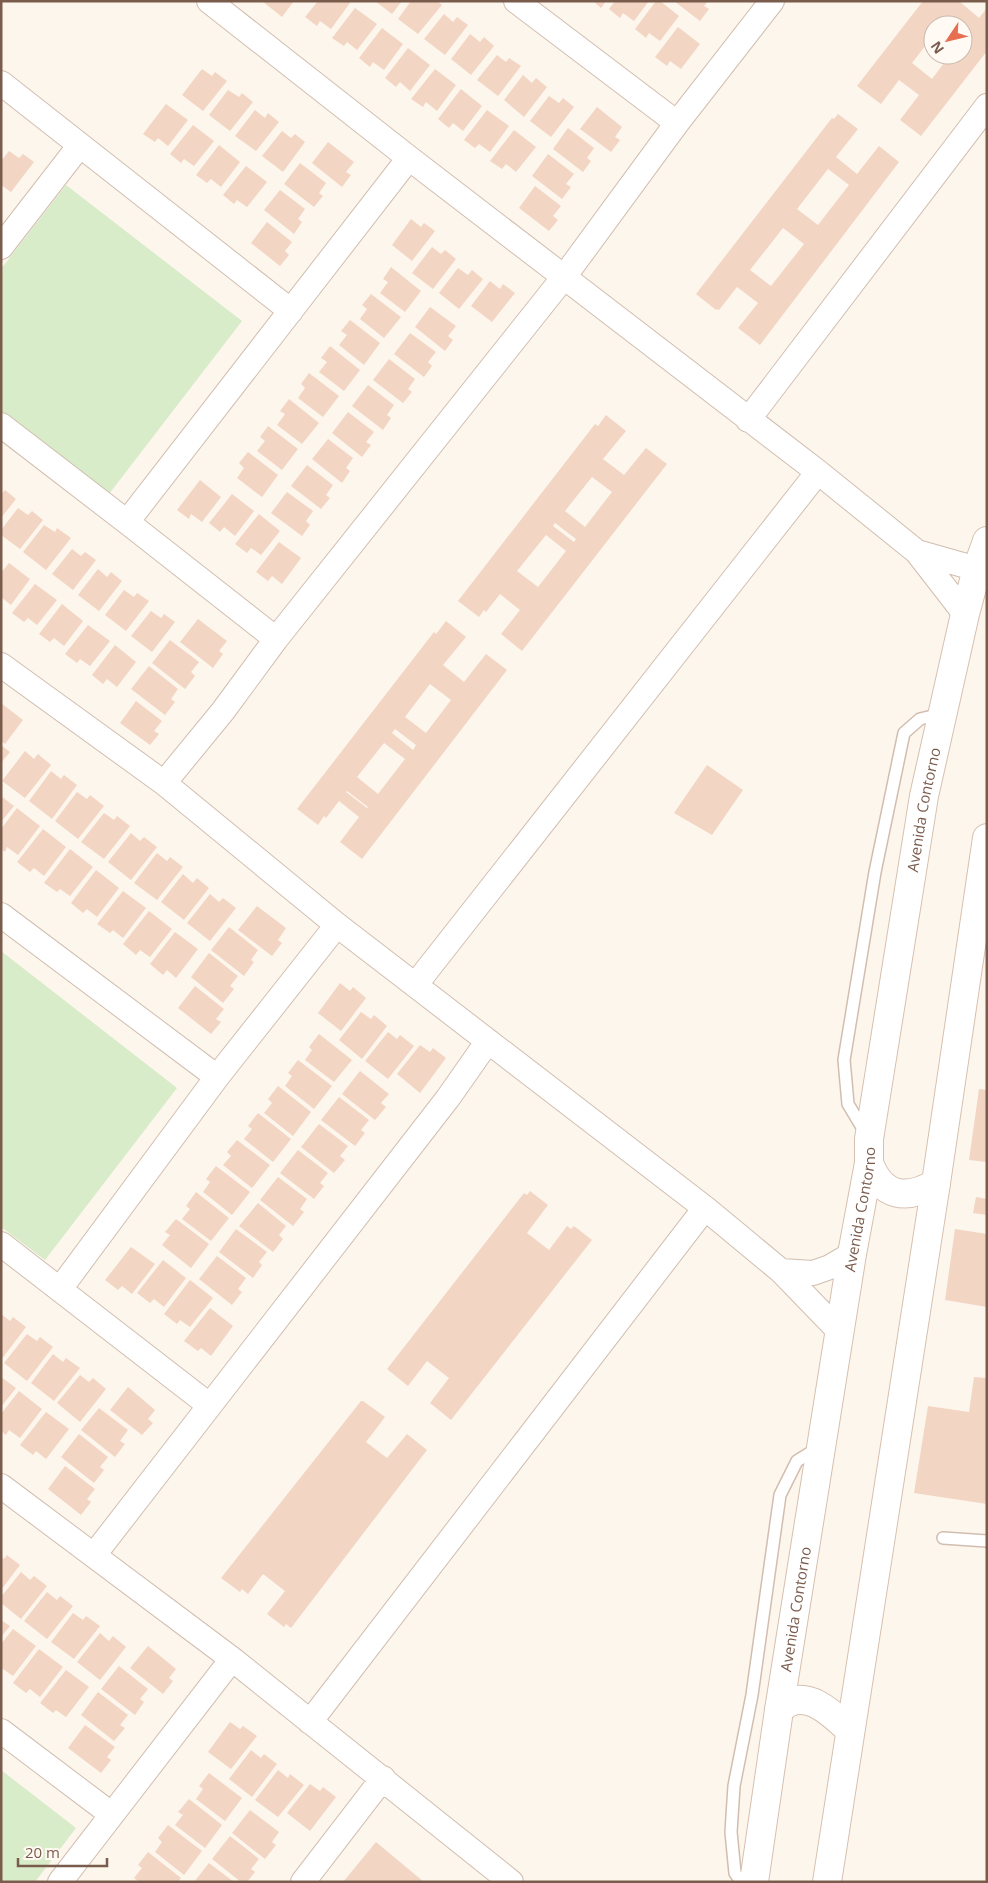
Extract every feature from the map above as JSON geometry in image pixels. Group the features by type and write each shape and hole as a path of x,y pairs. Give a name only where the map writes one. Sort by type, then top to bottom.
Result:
{"main road":[{"name":"Avenida Contorno","path":"754,1882 779,1710 924,796 965,614 977,569 987,542"},
{"path":"827,1882 936,1183 987,838"},
{"path":"869,1151 878,1182 893,1192 912,1194 936,1183"},
{"path":"779,1710 789,1702 810,1701 820,1706 850,1730"}],"street":[{"path":"209,1 408,158 818,472 917,552 965,614"},
{"path":"164,783 223,711 276,639 564,277 677,123 772,1"},
{"path":"524,4 677,123"},
{"path":"1,83 290,311"},
{"path":"748,420 987,106"},
{"path":"1,247 80,145"},
{"path":"127,522 408,158"},
{"path":"1,426 276,639"},
{"path":"416,984 818,472"},
{"path":"917,552 977,569"},
{"path":"1,665 164,783 337,925 705,1208 781,1271 840,1332"},
{"path":"3,919 217,1076"},
{"path":"60,1289 217,1076 337,925"},
{"path":"94,1555 448,1098 488,1041"},
{"path":"310,1722 705,1208"},
{"path":"1,1244 210,1405"},
{"path":"781,1271 813,1273 830,1268 852,1254"},
{"path":"1,1486 232,1659 511,1882"},
{"path":"60,1882 232,1659"},
{"path":"1,1731 111,1814"},
{"path":"303,1882 383,1778"}],"lane":[{"path":"869,1151 848,1104 844,1060 875,872 904,734 920,719 943,714"},
{"path":"741,1882 735,1873 731,1832 734,1786 752,1694 780,1495 797,1461 822,1446"},
{"path":"944,1538 987,1542"}],"green space":[{"path":"66,185 242,321 109,494 1,411 1,269"},
{"path":"1,951 177,1088 45,1260 1,1227"},
{"path":"1,1770 76,1828 35,1882 1,1882"}],"building":[{"path":"262,1 294,1 282,17"},
{"path":"318,1 348,1 350,3 331,29 320,21 317,26 305,17"},
{"path":"375,1 402,1 392,14"},
{"path":"411,1 437,1 442,5 418,34 398,19"},
{"path":"593,1 606,1 601,8"},
{"path":"615,1 649,1 634,21 623,13 620,18 609,9"},
{"path":"656,1 660,1 679,16 660,41 649,33 646,38 635,29"},
{"path":"674,1 708,1 704,6 709,9 700,21"},
{"path":"923,1 959,1 979,18 987,8 987,51 921,136 900,120 919,95 899,80 881,104 857,86"},
{"path":"355,8 377,24 357,50 347,42 344,46 332,38"},
{"path":"444,14 453,22 457,17 468,25 445,55 424,39"},
{"path":"678,27 700,44 681,69 670,61 667,66 655,57"},
{"path":"382,28 403,44 384,70 373,62 370,67 359,58"},
{"path":"470,34 480,42 484,37 494,46 471,75 451,59"},
{"path":"408,48 430,65 410,91 400,82 396,87 385,78"},
{"path":"497,55 506,62 509,58 521,66 498,96 477,80"},
{"path":"202,69 212,76 215,72 227,81 203,111 182,95"},
{"path":"435,69 456,85 437,111 426,102 423,107 411,99"},
{"path":"523,75 532,83 536,78 547,87 524,117 504,100"},
{"path":"461,89 482,106 463,131 453,123 449,128 438,119"},
{"path":"228,90 239,97 242,93 253,102 230,131 209,115"},
{"path":"549,96 559,103 563,98 574,107 551,137 530,121"},
{"path":"166,104 188,120 168,146 158,138 155,142 143,134"},
{"path":"597,107 622,127 615,137 620,140 611,152 580,129"},
{"path":"255,110 265,118 268,113 279,122 256,151 235,136"},
{"path":"487,110 509,126 490,152 479,144 475,148 464,140"},
{"path":"838,114 858,129 836,157 857,174 879,146 899,162 760,345 738,328 758,303 737,287 719,310 716,310 696,294 832,118 834,119","holes":["828,169 849,185 818,225 797,209","783,228 804,244 771,286 750,270"]},
{"path":"193,125 214,141 194,166 184,159 181,163 170,154"},
{"path":"568,128 594,148 587,158 591,161 583,172 553,149"},
{"path":"514,130 536,147 516,172 506,164 502,169 490,161"},
{"path":"282,131 291,138 295,134 305,142 283,172 262,156"},
{"path":"328,142 354,162 346,172 351,175 342,187 312,163"},
{"path":"219,145 240,162 221,187 211,179 207,183 196,175"},
{"path":"9,151 19,158 23,154 34,162 11,192 1,185 1,161"},
{"path":"548,154 574,174 566,184 571,187 562,199 532,176"},
{"path":"300,163 326,183 319,193 323,196 314,207 284,184"},
{"path":"246,166 267,182 247,207 237,200 234,204 223,195"},
{"path":"535,186 561,206 553,216 558,220 549,231 519,208"},
{"path":"280,190 305,209 298,219 302,222 294,234 264,210"},
{"path":"411,219 421,227 424,223 435,231 412,261 392,245"},
{"path":"267,222 292,242 285,251 289,255 280,266 251,243"},
{"path":"432,247 441,254 445,250 456,259 433,289 412,273"},
{"path":"391,267 421,291 405,312 380,293 388,282 383,279"},
{"path":"458,268 468,275 472,270 483,279 459,309 439,293"},
{"path":"490,281 500,289 503,284 515,293 492,322 471,306"},
{"path":"371,294 401,317 384,338 360,319 367,309 362,305"},
{"path":"430,307 456,326 448,336 453,340 445,351 415,327"},
{"path":"350,320 380,343 364,365 339,345 347,335 341,331"},
{"path":"410,333 436,352 428,362 432,366 424,377 394,354"},
{"path":"330,346 360,370 344,391 319,372 327,362 321,358"},
{"path":"389,359 415,379 408,389 412,392 403,403 373,380"},
{"path":"309,373 339,396 323,417 298,398 305,388 301,384"},
{"path":"368,385 394,405 387,415 391,418 383,430 352,406"},
{"path":"289,399 319,423 302,444 277,425 285,414 280,411"},
{"path":"348,412 374,432 366,442 371,445 362,457 332,433"},
{"path":"606,415 626,431 603,459 624,475 646,448 667,464 522,651 501,634 520,610 500,594 486,612 484,610 479,617 458,601 595,424 598,426","holes":["592,477 612,492 585,527 565,511","555,523 576,539 574,542 553,526","546,535 566,551 538,587 517,571"]},
{"path":"268,426 298,449 282,470 257,451 265,441 260,437"},
{"path":"328,439 353,458 346,468 350,471 342,483 312,459"},
{"path":"248,452 278,475 262,497 237,478 244,468 239,463"},
{"path":"307,465 333,485 326,495 330,498 321,509 291,486"},
{"path":"200,480 221,497 202,522 191,514 189,519 177,510"},
{"path":"5,490 16,499 1,518 1,494"},
{"path":"287,492 313,511 306,521 310,525 302,536 271,513"},
{"path":"232,494 254,511 235,536 224,527 220,532 209,523"},
{"path":"18,508 28,515 32,511 43,520 20,549 1,535 1,530"},
{"path":"259,514 280,531 261,555 251,548 247,553 235,544"},
{"path":"44,525 55,532 57,528 71,538 46,570 23,552"},
{"path":"279,542 301,558 282,584 272,576 268,581 256,572"},
{"path":"72,549 81,556 85,552 96,560 73,590 52,574"},
{"path":"9,563 30,579 11,605 1,597 1,573"},
{"path":"98,569 107,577 111,572 122,581 99,611 78,595"},
{"path":"35,584 57,600 37,625 28,618 24,622 12,613"},
{"path":"124,590 134,597 137,593 149,601 126,631 105,615"},
{"path":"62,604 83,621 64,646 54,638 50,642 39,634"},
{"path":"151,611 161,618 164,614 175,622 152,652 131,636"},
{"path":"198,619 227,641 219,651 223,654 213,668 180,642"},
{"path":"446,621 466,637 443,665 464,682 486,654 507,670 362,859 340,842 359,817 339,801 318,825 297,809 434,632 436,634","holes":["430,684 451,700 426,733 405,717","395,729 416,745 413,750 392,733","384,743 405,759 378,794 357,777","347,791 368,807 367,808"]},
{"path":"88,625 110,641 90,666 80,659 77,663 65,654"},
{"path":"170,640 199,662 191,672 195,676 185,689 152,663"},
{"path":"115,645 136,662 117,687 107,679 103,684 92,675"},
{"path":"149,666 178,689 171,699 175,702 165,715 131,689"},
{"path":"136,701 162,721 154,731 159,734 150,745 120,723"},
{"path":"1,703 23,720 5,744 1,741"},
{"path":"1,745 10,752 1,763"},
{"path":"25,751 34,759 38,754 51,765 25,798 2,781"},
{"path":"707,765 743,790 712,835 674,813"},
{"path":"51,771 61,779 64,775 77,785 52,819 29,801"},
{"path":"77,792 87,799 90,795 104,806 78,839 55,821"},
{"path":"1,796 14,806 1,822"},
{"path":"17,808 40,826 18,855 7,847 5,852 1,849 1,829"},
{"path":"104,813 114,820 117,816 130,826 104,859 81,842"},
{"path":"43,829 66,847 44,876 34,868 30,872 17,862"},
{"path":"131,833 140,841 144,837 157,847 131,880 108,862"},
{"path":"70,849 93,867 70,896 60,889 57,892 44,883"},
{"path":"157,853 167,861 170,857 183,867 157,900 134,883"},
{"path":"96,870 119,888 97,917 87,909 83,913 71,903"},
{"path":"183,874 193,883 197,878 209,888 184,920 161,902"},
{"path":"123,891 146,908 123,938 113,930 110,933 97,924"},
{"path":"210,894 219,902 223,898 236,908 210,941 187,923"},
{"path":"257,906 286,928 278,940 282,943 272,956 238,930"},
{"path":"149,911 172,929 150,957 140,950 136,955 123,944"},
{"path":"229,927 258,950 251,960 254,962 244,976 211,950"},
{"path":"175,932 198,949 176,978 167,970 163,975 150,964"},
{"path":"209,953 238,976 230,986 234,989 223,1003 191,977"},
{"path":"340,983 350,991 353,987 366,998 341,1031 318,1013"},
{"path":"195,986 224,1009 216,1019 221,1022 211,1034 178,1008"},
{"path":"361,1012 371,1019 374,1015 387,1026 362,1059 339,1040"},
{"path":"388,1032 397,1039 400,1035 414,1046 388,1079 365,1061"},
{"path":"319,1034 352,1060 334,1082 305,1060 312,1050 309,1047"},
{"path":"420,1045 430,1052 433,1048 446,1058 420,1093 397,1074"},
{"path":"298,1060 332,1086 314,1109 285,1086 292,1076 288,1073"},
{"path":"360,1071 389,1094 381,1103 386,1107 375,1120 342,1094"},
{"path":"278,1086 311,1112 293,1136 264,1113 272,1103 268,1099"},
{"path":"979,1089 987,1090 987,1162 969,1160"},
{"path":"339,1097 369,1120 361,1130 365,1133 355,1146 321,1120"},
{"path":"258,1113 291,1139 273,1162 244,1139 252,1129 248,1126"},
{"path":"319,1124 348,1146 340,1156 345,1160 334,1173 301,1147"},
{"path":"237,1140 270,1165 252,1188 223,1165 231,1156 227,1152"},
{"path":"298,1150 328,1173 320,1183 324,1186 314,1199 280,1173"},
{"path":"216,1166 250,1192 232,1215 203,1192 210,1182 206,1179"},
{"path":"278,1177 307,1199 300,1209 304,1212 293,1226 260,1200"},
{"path":"530,1191 548,1205 527,1233 549,1250 567,1226 571,1229 574,1226 592,1240 451,1420 430,1403 449,1378 427,1361 408,1386 387,1369 524,1193 527,1195"},
{"path":"196,1192 229,1218 211,1241 182,1219 190,1209 186,1206"},
{"path":"976,1197 987,1199 987,1215 973,1213"},
{"path":"258,1203 286,1226 279,1235 283,1239 273,1252 239,1226"},
{"path":"176,1219 209,1244 191,1268 162,1245 170,1235 165,1232"},
{"path":"236,1229 267,1252 259,1262 262,1265 253,1278 219,1252"},
{"path":"955,1229 987,1234 987,1307 945,1300"},
{"path":"131,1247 155,1264 132,1294 122,1286 118,1290 105,1280"},
{"path":"217,1256 246,1278 238,1289 242,1292 232,1305 199,1279"},
{"path":"163,1260 186,1278 164,1307 154,1299 150,1303 137,1293"},
{"path":"190,1280 213,1298 190,1327 180,1320 177,1324 164,1314"},
{"path":"210,1308 233,1326 211,1356 201,1348 198,1351 184,1341"},
{"path":"1,1314 10,1321 13,1317 26,1327 1,1360"},
{"path":"27,1334 37,1341 40,1337 53,1347 27,1381 4,1363"},
{"path":"53,1354 63,1362 66,1358 80,1368 54,1401 31,1383"},
{"path":"80,1375 89,1382 93,1378 106,1389 80,1422 57,1403"},
{"path":"1,1377 16,1388 1,1407"},
{"path":"974,1377 987,1378 987,1504 914,1493 928,1406 969,1412"},
{"path":"128,1387 155,1410 148,1419 153,1423 142,1435 110,1410"},
{"path":"19,1391 42,1409 20,1438 9,1430 6,1435 1,1431 1,1414"},
{"path":"361,1401 385,1417 366,1442 387,1458 407,1434 427,1450 291,1628 286,1624 284,1627 267,1614 285,1591 263,1574 248,1594 242,1589 240,1592 221,1578"},
{"path":"99,1408 128,1430 120,1441 125,1444 115,1457 81,1430"},
{"path":"46,1412 69,1429 46,1459 36,1451 33,1455 20,1445"},
{"path":"79,1434 108,1457 100,1467 104,1470 94,1483 61,1457"},
{"path":"65,1466 95,1489 87,1499 91,1502 81,1515 48,1489"},
{"path":"7,1555 20,1565 1,1590 1,1556 4,1559"},
{"path":"21,1572 30,1580 34,1576 47,1586 21,1619 1,1603 1,1597"},
{"path":"47,1592 57,1600 60,1596 73,1606 47,1639 24,1621"},
{"path":"73,1613 83,1620 86,1616 100,1626 74,1659 51,1642"},
{"path":"1,1620 10,1626 1,1637"},
{"path":"13,1629 36,1646 13,1676 3,1669 1,1671 1,1644"},
{"path":"100,1633 109,1641 113,1636 126,1647 100,1680 77,1662"},
{"path":"148,1646 176,1669 169,1678 173,1681 163,1694 130,1668"},
{"path":"39,1649 63,1667 40,1697 30,1689 26,1693 13,1683"},
{"path":"119,1666 148,1689 140,1699 144,1702 135,1715 101,1689"},
{"path":"66,1670 89,1687 66,1717 56,1710 53,1713 40,1703"},
{"path":"98,1692 128,1715 120,1725 125,1728 114,1741 81,1715"},
{"path":"230,1722 240,1729 243,1726 257,1736 231,1769 208,1752"},
{"path":"85,1725 115,1747 107,1757 111,1760 101,1773 68,1748"},
{"path":"251,1750 261,1758 264,1754 277,1764 252,1797 229,1779"},
{"path":"278,1770 288,1778 290,1774 304,1785 278,1817 255,1800"},
{"path":"209,1773 242,1798 225,1821 196,1799 203,1789 199,1786"},
{"path":"310,1784 320,1791 323,1787 336,1797 310,1831 287,1813"},
{"path":"189,1799 222,1825 205,1848 175,1825 183,1815 178,1812"},
{"path":"250,1810 279,1832 272,1842 276,1845 265,1859 232,1833"},
{"path":"168,1825 202,1851 184,1875 155,1852 162,1842 158,1838"},
{"path":"230,1836 259,1859 251,1869 255,1872 247,1882 241,1882 212,1859"},
{"path":"376,1842 424,1882 343,1882"},
{"path":"148,1852 181,1878 178,1882 139,1882 134,1878 142,1868 138,1865"},
{"path":"209,1863 234,1882 194,1882"}]}
